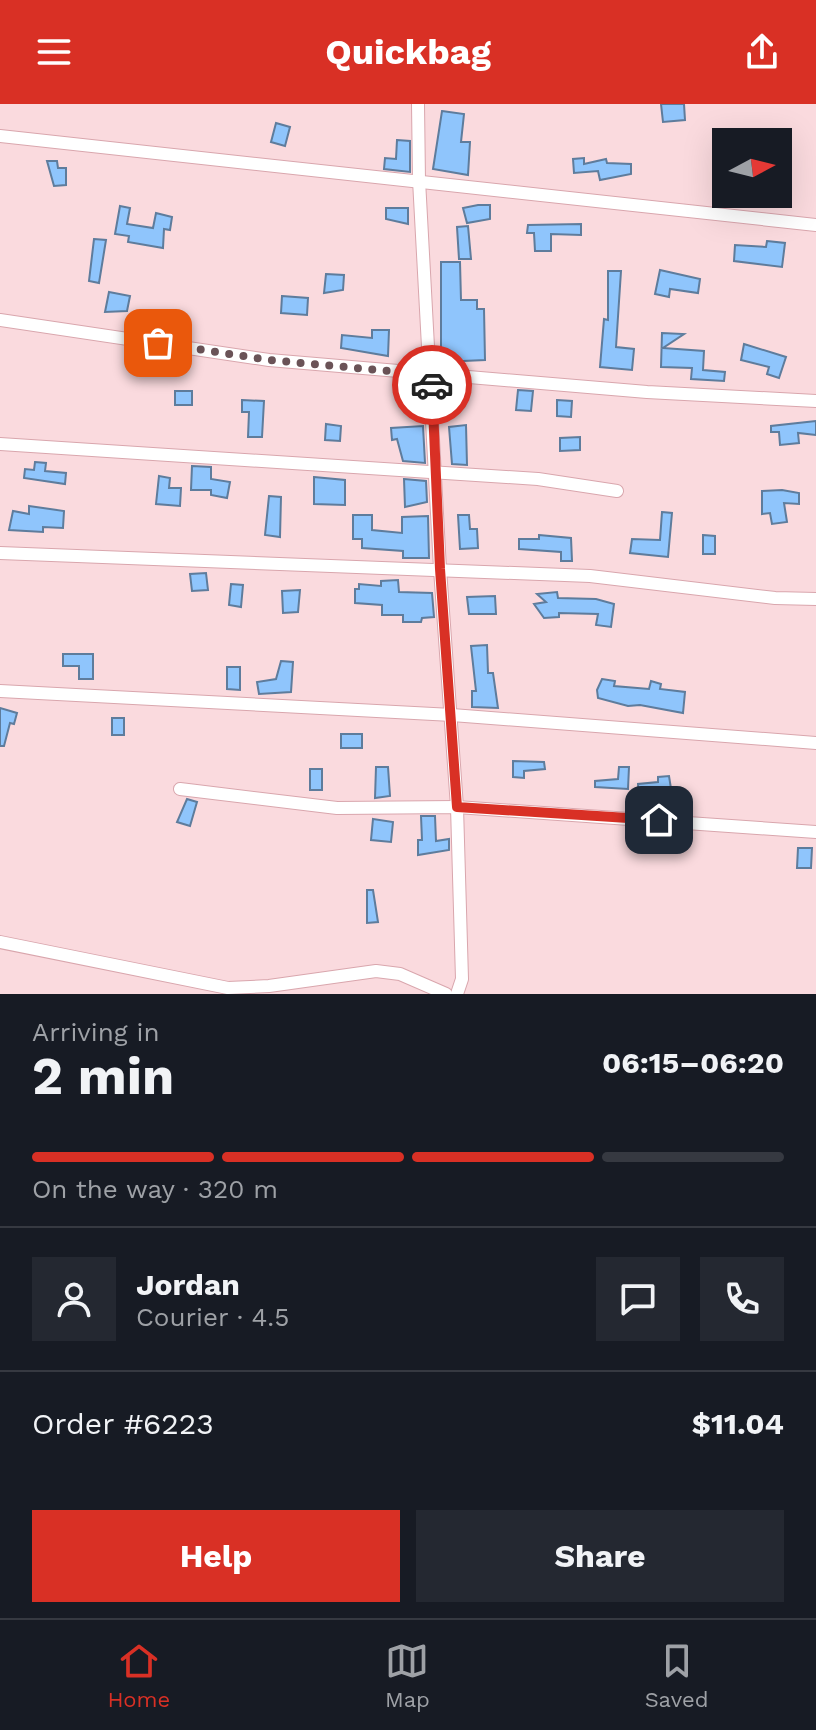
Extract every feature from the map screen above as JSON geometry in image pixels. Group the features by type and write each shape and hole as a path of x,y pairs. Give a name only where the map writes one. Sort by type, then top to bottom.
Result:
{"street":[{"path":"418,104 419,180 432,375 440,569 457,807 462,979 457,994"},
{"path":"0,136 419,180 722,218 816,225"},
{"path":"0,320 269,360 432,375 816,401"},
{"path":"0,444 538,479 617,491"},
{"path":"0,553 590,576 775,598 816,599"},
{"path":"0,691 452,715 816,743"},
{"path":"180,789 337,808 457,807 816,832"},
{"path":"0,942 228,988 269,986 376,971 400,974 446,994"}],"building":[{"path":"661,104 684,104 685,120 663,122"},
{"path":"442,111 464,114 461,142 470,142 468,175 433,169"},
{"path":"276,123 290,127 285,146 271,142"},
{"path":"397,140 410,141 410,172 384,169 385,158 396,159"},
{"path":"584,158 584,164 606,159 607,163 631,164 631,174 600,180 598,171 574,173 573,159"},
{"path":"47,161 57,161 58,168 66,168 66,185 54,186"},
{"path":"490,205 490,219 467,223 463,208"},
{"path":"120,206 130,208 127,224 153,228 156,213 172,217 170,230 164,229 163,248 128,242 129,236 115,234"},
{"path":"386,208 408,208 408,224 386,219"},
{"path":"581,224 581,235 551,234 551,251 535,251 534,233 527,233 528,225"},
{"path":"468,226 471,259 459,259 457,227"},
{"path":"94,239 106,240 99,283 89,281"},
{"path":"767,241 785,243 782,267 734,261 735,245 766,247"},
{"path":"441,262 460,262 461,300 477,300 477,309 484,309 485,360 441,362"},
{"path":"660,270 700,279 698,293 670,289 669,297 655,294"},
{"path":"608,271 621,271 616,347 634,349 632,370 600,367 604,319 608,320"},
{"path":"326,274 344,275 343,290 324,293"},
{"path":"109,292 130,296 127,311 105,312"},
{"path":"282,296 308,298 307,315 281,313"},
{"path":"372,330 389,330 388,356 341,348 342,335 372,338"},
{"path":"662,333 684,334 663,348 704,351 703,370 725,372 724,381 691,379 692,368 661,367"},
{"path":"744,344 786,357 779,378 767,374 769,367 741,360"},
{"path":"439,385 460,385 458,406 440,405"},
{"path":"518,390 533,391 531,411 516,410"},
{"path":"175,391 192,391 192,405 175,405"},
{"path":"242,400 264,401 262,437 248,437 249,412 242,412"},
{"path":"557,400 572,401 571,417 557,416"},
{"path":"816,421 816,435 798,433 799,443 780,445 779,432 771,432 771,426"},
{"path":"326,424 341,426 340,441 325,440"},
{"path":"466,425 467,465 452,464 449,427"},
{"path":"423,426 425,463 403,461 397,439 392,440 391,428"},
{"path":"580,437 580,450 560,451 560,438"},
{"path":"35,462 46,463 45,471 66,473 65,484 24,478 25,469 34,470"},
{"path":"192,466 211,467 211,479 230,482 227,498 211,495 211,490 191,490"},
{"path":"159,476 170,478 169,488 181,488 180,506 156,504"},
{"path":"314,477 345,480 345,505 314,504"},
{"path":"404,479 426,481 427,502 405,507"},
{"path":"762,491 799,493 799,504 784,503 787,522 772,524 770,513 762,514"},
{"path":"269,496 281,497 280,537 265,535"},
{"path":"29,506 64,511 63,528 43,527 43,532 9,530 13,511 29,514"},
{"path":"662,512 672,513 668,557 630,553 632,539 660,540"},
{"path":"353,515 372,515 372,530 402,533 402,517 428,516 429,558 403,558 403,551 362,548 362,539 353,539"},
{"path":"458,515 469,515 470,529 477,529 478,548 460,549"},
{"path":"539,535 571,538 572,561 561,561 561,552 519,549 519,539 539,539"},
{"path":"703,535 715,536 715,554 703,554"},
{"path":"206,573 208,590 192,591 190,574"},
{"path":"398,580 399,592 432,593 434,617 422,618 421,622 403,622 403,615 382,615 382,605 355,603 355,589 359,589 359,584 381,586 381,581"},
{"path":"231,584 243,585 241,607 229,605"},
{"path":"300,590 298,612 283,613 282,591"},
{"path":"557,592 558,598 596,599 614,604 611,627 596,625 598,614 559,613 559,617 544,618 534,604 546,602 537,594"},
{"path":"495,596 496,614 469,614 467,597"},
{"path":"487,645 488,673 493,673 498,708 472,707 472,691 476,691 471,646"},
{"path":"63,654 93,654 93,679 79,679 79,666 63,666"},
{"path":"281,661 293,662 291,692 259,694 257,682 276,679"},
{"path":"227,667 240,667 240,690 227,689"},
{"path":"602,679 615,681 614,686 649,689 651,681 661,684 660,689 685,692 683,713 640,705 628,706 598,698 597,690"},
{"path":"0,708 17,713 14,724 10,723 4,746 0,746"},
{"path":"112,718 124,718 124,735 112,735"},
{"path":"341,734 362,734 362,748 341,748"},
{"path":"513,761 544,762 545,769 524,771 524,778 513,777"},
{"path":"376,767 388,767 390,796 375,798"},
{"path":"619,767 629,767 628,789 595,787 595,781 618,779"},
{"path":"310,769 322,769 322,790 310,790"},
{"path":"669,776 672,795 639,801 638,784 658,782 658,777"},
{"path":"187,799 197,802 190,826 177,822"},
{"path":"421,816 435,816 436,841 449,839 449,850 418,855 418,840 422,840"},
{"path":"373,819 393,822 391,842 371,840"},
{"path":"798,848 812,848 811,868 797,868"},
{"path":"367,890 373,890 378,922 367,923"}],"way so far":[{"path":"158,343 269,360 432,375 432,385"}],"route":[{"path":"432,385 440,569 457,807 659,820"}]}
